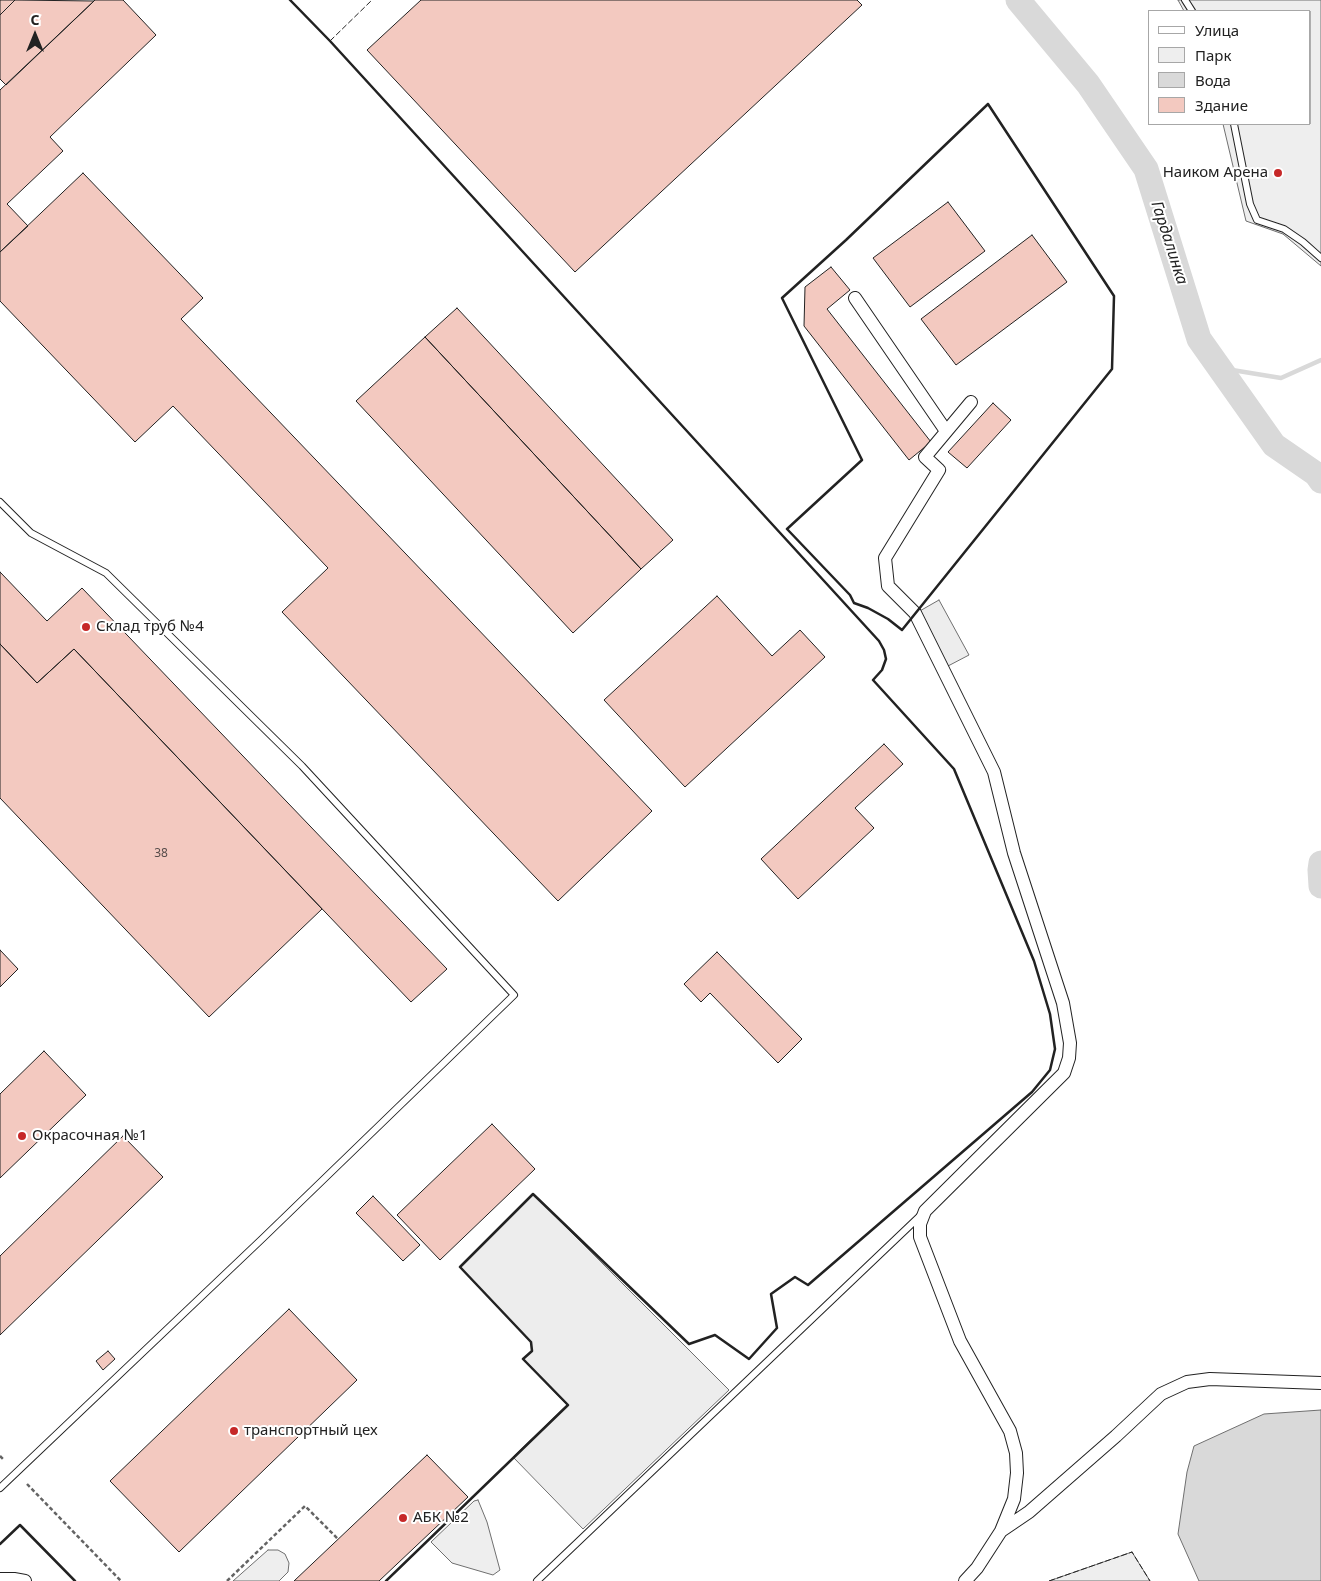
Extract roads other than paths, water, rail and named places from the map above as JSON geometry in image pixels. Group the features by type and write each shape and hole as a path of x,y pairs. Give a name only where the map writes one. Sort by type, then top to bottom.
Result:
{"street":[{"path":"854,298 946,431"},
{"path":"965,1581 977,1568 1000,1532 1014,1499 1017,1473 1016,1453 1010,1431 960,1341 920,1237 920,1224 925,1211 1064,1073 1069,1058 1070,1044 1063,1003 1014,853 994,772 915,613 888,586 885,558 938,470 925,457 970,402"},
{"path":"1000,1532 1029,1512 1161,1394 1187,1382 1210,1379 1321,1383"},
{"path":"0,1579 25,1581"}],"lane":[{"path":"1234,125 1250,204 1257,220 1284,229 1321,258"},
{"path":"0,502 31,534 106,574 302,766 514,996 0,1488"},
{"path":"537,1581 925,1211"}],"water":[{"path":"1321,1410 1321,1581 1199,1581 1178,1534 1187,1472 1194,1446 1264,1414"}],"waterway":[{"name":"Гардалинка","path":"1018,0 1088,84 1146,169 1199,339 1274,445 1316,474 1321,481"},
{"path":"1220,368 1281,378 1321,360"},
{"name":"Гардалинка","path":"1321,863 1321,886"}],"place":[{"name":"Наиком Арена","path":"1278,173"},
{"name":"Склад труб №4","path":"86,627"},
{"name":"Окрасочная №1","path":"22,1136"},
{"name":"транспортный цех","path":"234,1431"},
{"name":"АБК №2","path":"403,1518"}]}
